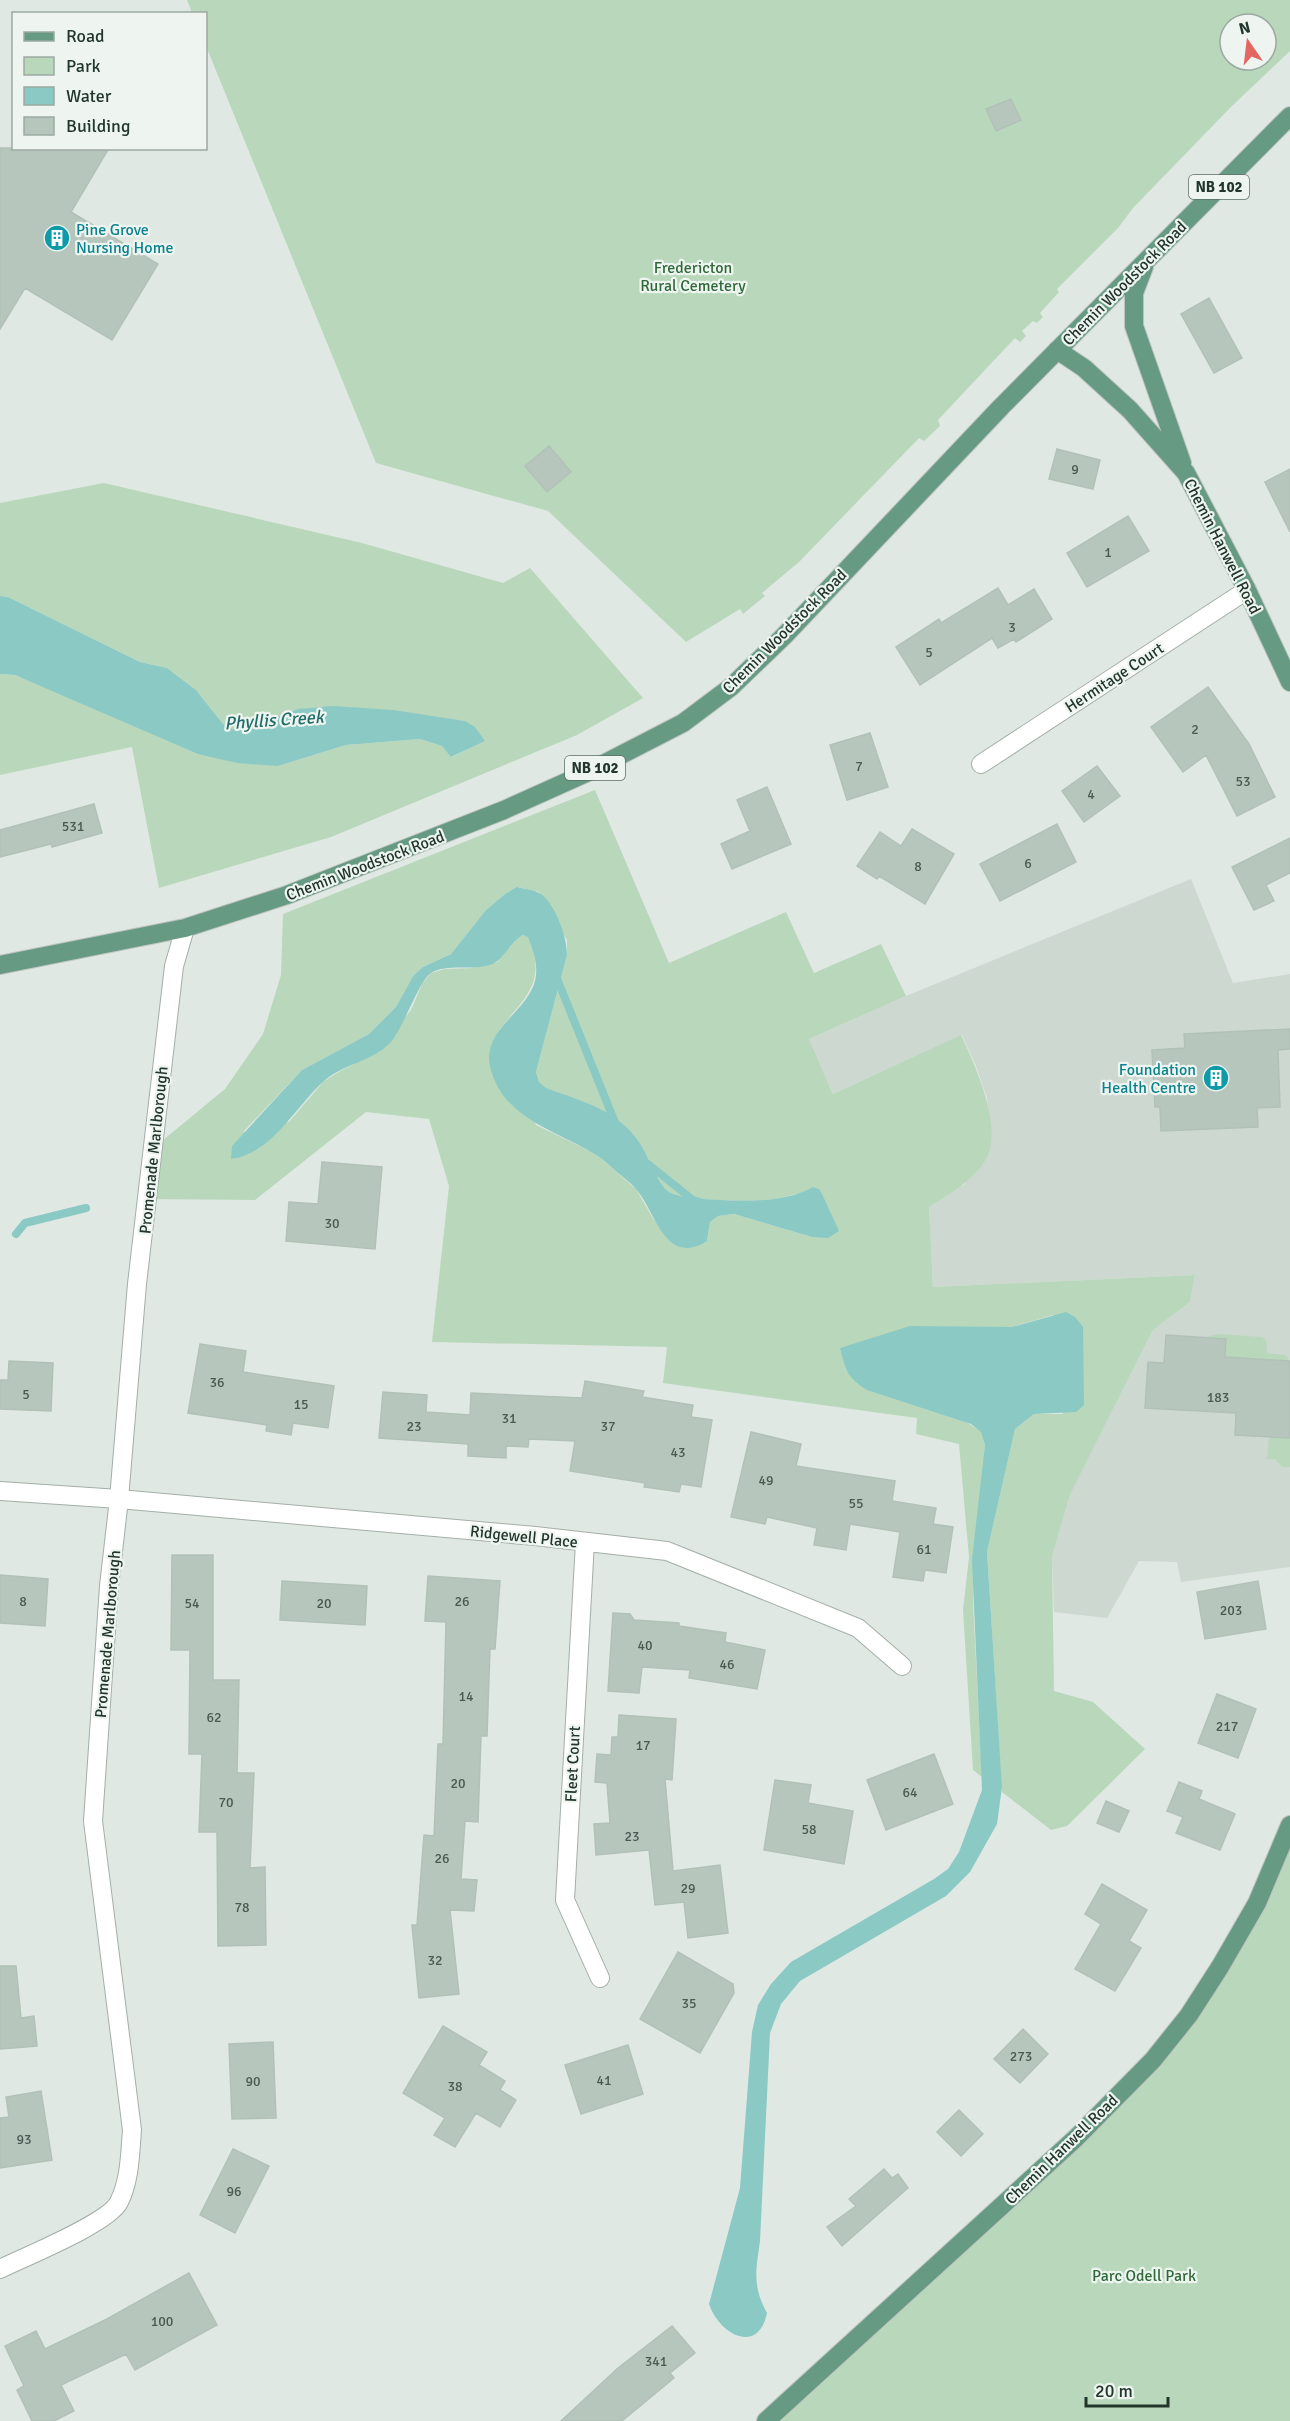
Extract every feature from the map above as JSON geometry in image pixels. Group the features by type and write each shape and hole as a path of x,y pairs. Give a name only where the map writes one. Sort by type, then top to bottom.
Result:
{"main road":[{"name":"Chemin Woodstock Road","path":"0,965 185,928 287,895 504,810 584,774 683,723 731,687 784,636 1057,350 1290,116"},
{"path":"1148,258 1134,293 1134,326 1186,473"},
{"name":"Chemin Hanwell Road","path":"1057,350 1084,368 1130,410 1186,473 1247,590 1290,682"},
{"name":"Chemin Hanwell Road","path":"766,2421 1076,2138 1153,2060 1189,2014 1220,1967 1257,1903 1290,1825"}],"street":[{"name":"Hermitage Court","path":"981,764 1247,590"},
{"name":"Promenade Marlborough","path":"0,2269 91,2226 119,2204 129,2171 132,2130 93,1821 109,1586 119,1499 136,1295 174,966 185,928"},
{"name":"Ridgewell Place","path":"0,1491 119,1499 667,1551 858,1628 902,1666"},
{"name":"Fleet Court","path":"585,1542 565,1900 600,1977"}],"shaded area":[{"path":"1191,879 1233,983 1290,974 1290,1567 1181,1582 1177,1562 1139,1561 1107,1618 1054,1612 1052,1557 1070,1495 1153,1330 1190,1302 1195,1275 933,1287 929,1207 965,1184 991,1133 987,1098 962,1035 833,1094 809,1039 906,996"}],"green space":[{"name":"Fredericton Rural Cemetery","path":"187,0 1290,0 1290,51 1278,62 1278,12 1218,12 1218,72 1268,72 1230,108 1133,208 1118,228 1057,289 1059,292 1040,313 1043,317 1037,323 1033,321 1022,331 1026,336 1020,342 1015,338 938,420 940,426 924,441 919,438 799,562 762,593 765,596 743,614 740,609 686,642 548,511 376,463 207,48 207,12 192,12"},
{"path":"104,483 362,543 503,583 530,568 643,698 577,735 331,837 159,888 132,747 0,775 0,674 14,675 278,766 346,745 420,739 442,746 452,757 484,741 465,721 298,709 245,728 233,729 223,724 196,690 167,668 140,662 8,597 0,596 0,503"},
{"path":"595,790 669,963 786,912 814,973 881,944 906,996 809,1039 833,1094 961,1035 980,1079 990,1114 991,1146 986,1159 975,1174 929,1207 933,1287 1195,1275 1190,1302 1153,1330 1070,1495 1052,1557 1054,1691 1093,1702 1145,1749 1067,1826 1051,1830 1002,1792 987,1552 1015,1429 1034,1414 1063,1414 1053,1315 1012,1327 868,1340 841,1348 981,1431 985,1445 973,1602 982,1777 973,1770 963,1610 969,1557 959,1444 916,1434 917,1418 663,1383 667,1347 432,1342 449,1186 429,1119 366,1112 255,1200 148,1199 151,1150 225,1089 263,1034 281,975 283,914","holes":["518,887 539,892 567,940 567,955 536,1072 539,1082 545,1088 599,1109 622,1124 641,1146 666,1189 677,1196 749,1201 770,1200 806,1192 812,1237 734,1214 718,1216 710,1222 707,1241 654,1220 636,1189 596,1154 536,1125 500,1029 526,997 535,977 533,952 528,936 523,935 497,962 473,968 445,969 431,973 422,984 411,1010 375,1054 323,1082 289,1122 243,1132 302,1070 369,1034 396,1007 413,976 423,967 451,954 486,910 505,894"]},
{"path":"1217,1334 1262,1337 1266,1340 1267,1353 1285,1355 1290,1361 1225,1364 1226,1339 1203,1338"},
{"path":"1269,1437 1290,1438 1290,1467 1282,1467 1275,1459 1267,1459"},
{"name":"Parc Odell Park","path":"1290,1825 1290,2421 766,2421 1076,2138 1189,2015"}],"water":[{"path":"0,596 8,597 140,662 167,668 196,690 223,724 233,729 245,728 298,709 333,706 393,710 465,721 475,727 485,741 451,757 442,746 420,739 346,745 278,766 237,763 198,754 15,675 0,674"},
{"path":"517,887 541,894 546,899 560,922 567,955 536,1072 539,1082 546,1088 599,1108 622,1123 641,1145 657,1177 669,1192 703,1199 752,1200 789,1196 813,1187 819,1189 822,1194 839,1231 828,1238 812,1237 734,1214 718,1216 710,1222 707,1241 692,1247 681,1247 671,1242 663,1233 635,1188 606,1162 517,1110 505,1098 496,1083 490,1066 489,1053 499,1031 523,1002 535,981 536,964 528,937 523,935 495,963 483,967 444,968 431,973 421,986 390,1043 375,1055 331,1076 312,1093 271,1139 246,1155 231,1159 232,1146 302,1070 369,1034 396,1007 413,976 423,967 451,954 486,910"},
{"path":"1066,1312 1075,1317 1083,1327 1084,1405 1076,1412 1034,1414 1015,1429 987,1552 1002,1787 997,1824 970,1872 946,1896 800,1981 781,2004 770,2033 757,2269 757,2286 767,2313 756,2334 747,2337 738,2336 721,2324 709,2304 740,2188 752,2032 758,2005 771,1984 791,1962 948,1869 959,1852 982,1790 972,1559 985,1445 981,1432 971,1424 867,1390 848,1373 840,1348 910,1326 1012,1327"}],"building":[{"path":"1011,99 1021,120 996,131 986,109"},
{"name":"Pine Grove Nursing Home","path":"0,148 108,150 71,212 158,264 112,340 25,288 0,329"},
{"path":"1209,298 1242,358 1214,373 1181,314"},
{"path":"549,446 571,472 547,492 525,466"},
{"path":"1057,449 1100,460 1093,489 1049,479"},
{"path":"1290,469 1290,532 1265,482"},
{"path":"1128,516 1149,551 1087,587 1067,553"},
{"path":"998,588 1008,605 1034,589 1052,619 1016,642 1014,639 998,648 992,638 920,685 896,647 939,619 941,623"},
{"path":"1208,687 1249,744 1275,797 1237,816 1206,755 1183,772 1151,727"},
{"path":"870,733 888,787 847,800 830,745"},
{"path":"1097,766 1120,796 1084,822 1062,791"},
{"path":"767,787 791,844 732,869 721,844 750,831 737,800"},
{"path":"94,804 102,833 52,847 51,844 0,857 0,830"},
{"path":"1057,824 1076,862 1000,901 980,864"},
{"path":"912,829 954,854 925,904 879,876 877,879 857,866 880,832 901,846"},
{"path":"1290,838 1290,873 1266,885 1274,901 1254,910 1232,867"},
{"name":"Foundation Health Centre","path":"1290,1029 1290,1049 1278,1050 1280,1107 1257,1108 1258,1127 1161,1131 1160,1107 1155,1107 1152,1050 1185,1048 1184,1034"},
{"path":"322,1162 382,1167 375,1249 286,1241 289,1202 318,1204"},
{"path":"1166,1335 1226,1339 1225,1357 1290,1361 1290,1438 1235,1435 1236,1413 1145,1408 1148,1362 1164,1363"},
{"path":"200,1344 246,1351 243,1372 334,1386 328,1428 293,1423 291,1435 266,1431 267,1425 188,1413"},
{"path":"9,1361 53,1363 51,1411 0,1409 0,1380 8,1380"},
{"path":"585,1381 644,1391 642,1397 693,1405 691,1417 712,1420 701,1487 681,1484 679,1492 644,1487 645,1483 570,1471 575,1441 529,1439 528,1447 506,1446 506,1458 468,1456 468,1444 379,1438 383,1392 427,1395 426,1412 470,1415 471,1393 582,1398"},
{"path":"751,1432 801,1444 796,1466 895,1481 892,1501 936,1508 933,1524 953,1527 946,1573 925,1570 923,1581 893,1577 900,1532 850,1524 846,1550 814,1545 817,1528 767,1517 765,1524 731,1517"},
{"path":"172,1555 213,1555 213,1680 239,1680 237,1773 254,1773 250,1868 265,1867 266,1945 218,1946 217,1832 199,1832 202,1754 189,1754 190,1650 171,1650"},
{"path":"0,1575 48,1579 45,1626 0,1623"},
{"path":"428,1576 500,1581 495,1649 490,1649 487,1736 481,1736 478,1822 465,1821 461,1879 477,1880 474,1911 450,1910 459,1994 419,1998 412,1925 417,1925 424,1835 434,1836 438,1744 443,1744 446,1622 425,1621"},
{"path":"282,1581 367,1586 365,1625 280,1620"},
{"path":"1258,1581 1266,1629 1205,1639 1197,1592"},
{"path":"613,1613 630,1614 634,1620 679,1623 679,1626 726,1633 725,1642 765,1650 757,1689 689,1678 690,1670 642,1667 639,1693 608,1691"},
{"path":"1217,1694 1256,1709 1238,1758 1198,1743"},
{"path":"619,1715 676,1719 672,1780 665,1779 673,1871 720,1865 728,1933 688,1938 684,1902 655,1905 649,1850 596,1855 594,1824 610,1823 607,1783 595,1782 597,1754 611,1755 612,1737 618,1737"},
{"path":"934,1754 953,1804 886,1830 867,1780"},
{"path":"775,1780 811,1785 808,1803 853,1811 844,1864 764,1850"},
{"path":"1179,1782 1202,1791 1199,1799 1235,1814 1220,1850 1176,1833 1183,1817 1167,1811"},
{"path":"1106,1801 1129,1811 1119,1832 1097,1823"},
{"path":"1102,1884 1147,1910 1129,1941 1141,1948 1115,1991 1075,1969 1101,1924 1085,1914"},
{"path":"678,1952 733,1984 734,1993 700,2053 640,2019"},
{"path":"0,1966 16,1966 21,2018 34,2016 37,2046 0,2049"},
{"path":"443,2026 487,2052 479,2065 505,2081 500,2090 516,2100 500,2127 476,2113 455,2147 434,2135 445,2118 403,2093"},
{"path":"1023,2029 1048,2054 1020,2083 994,2059"},
{"path":"273,2042 276,2118 232,2119 229,2044"},
{"path":"628,2045 643,2094 581,2114 565,2065"},
{"path":"41,2091 52,2160 0,2168 0,2118 9,2117 6,2097"},
{"path":"959,2110 983,2134 961,2156 937,2132"},
{"path":"233,2149 269,2166 235,2233 200,2215"},
{"path":"884,2169 892,2178 898,2174 908,2188 842,2246 827,2227 856,2206 849,2199"},
{"path":"189,2273 217,2325 135,2370 126,2354 61,2385 74,2411 54,2421 32,2421 17,2390 24,2386 5,2346 36,2331 45,2349 107,2319"},
{"path":"672,2326 695,2353 670,2373 674,2378 622,2421 561,2421 618,2368"}],"waterway":[{"path":"556,976 616,1125"},
{"path":"648,1164 693,1200 700,1202"},
{"name":"Phyllis Creek","path":"16,1234 25,1223 86,1208"}],"place":[{"name":"Pine Grove Nursing Home","path":"57,238"},
{"name":"Foundation Health Centre","path":"1216,1078"}]}
